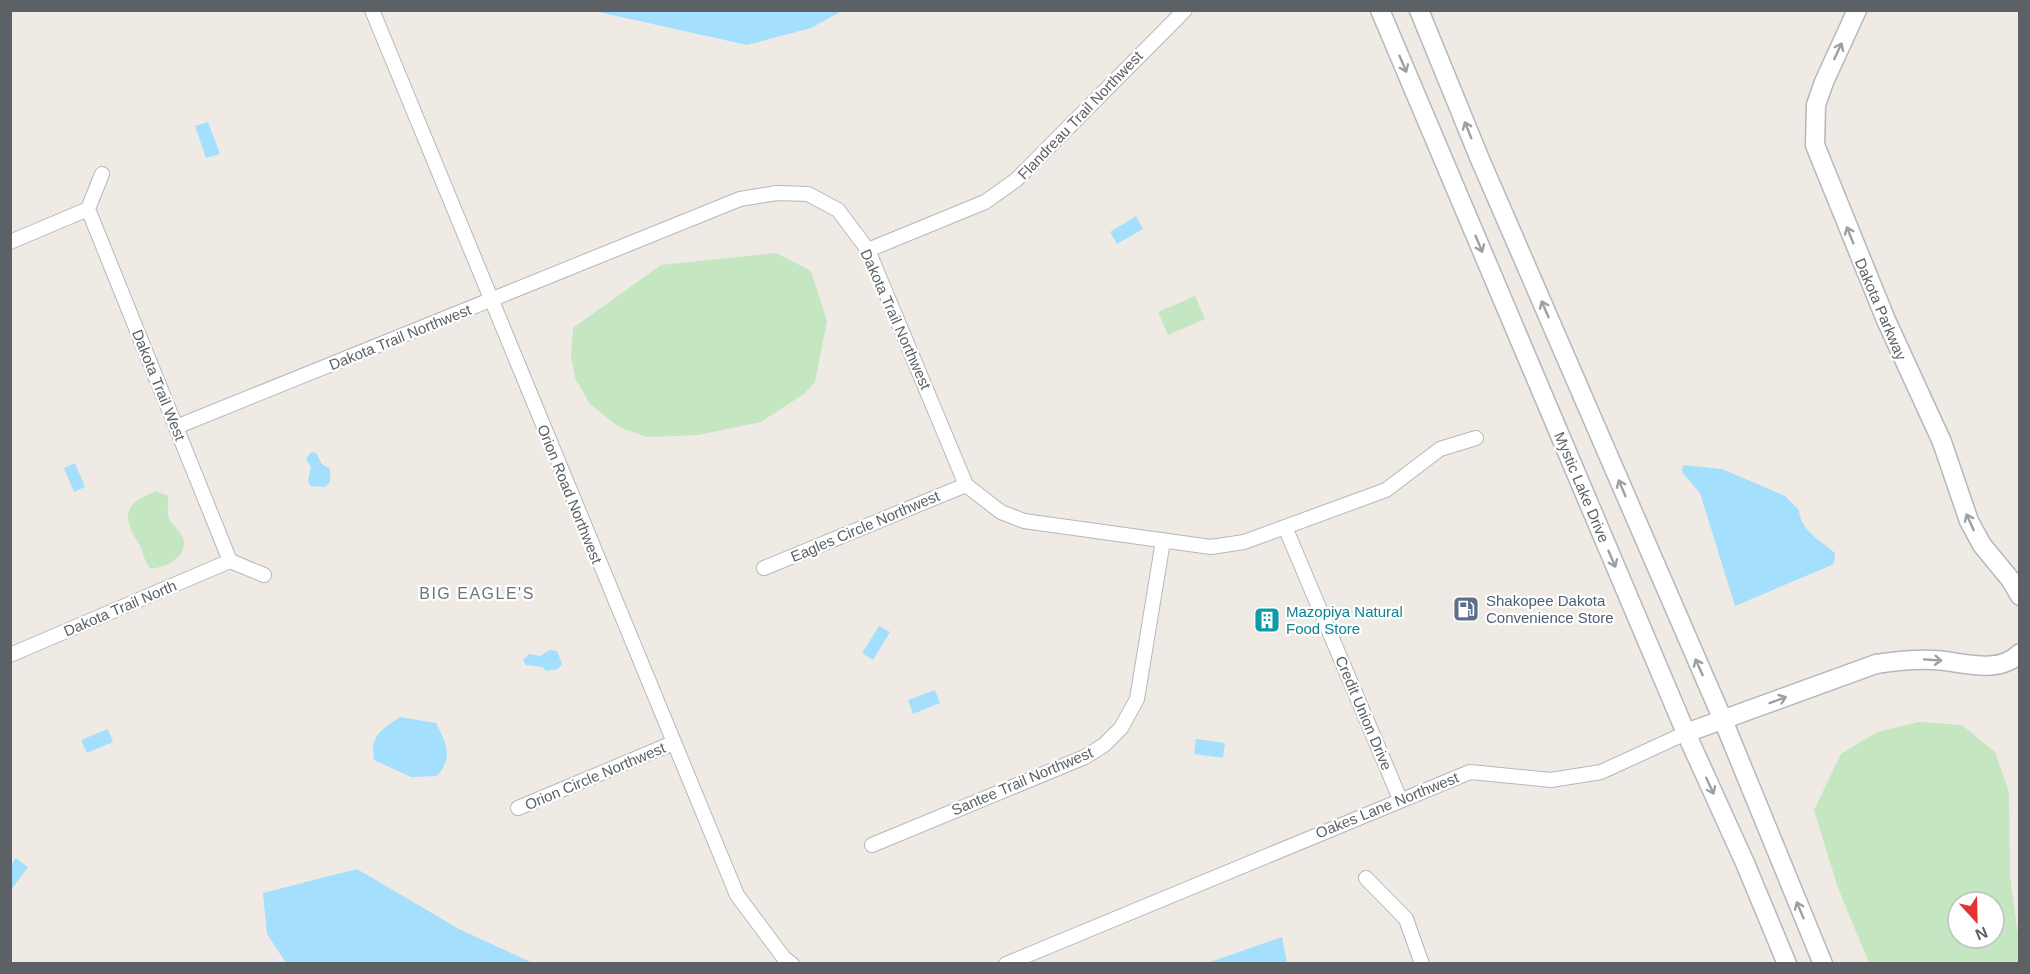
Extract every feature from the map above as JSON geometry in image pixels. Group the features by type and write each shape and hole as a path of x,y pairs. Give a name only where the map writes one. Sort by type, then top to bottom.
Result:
{"street":[{"name":"Orion Road Northwest","path":"372,10 737,895 784,958 792,963"},
{"name":"Flandreau Trail Northwest","path":"868,250 985,202 1016,180 1185,10"},
{"name":"Mystic Lake Drive","path":"1380,10 1686,733 1787,963"},
{"path":"1419,10 1479,157 1723,720 1823,963"},
{"name":"Dakota Parkway","path":"1857,10 1816,105 1815,145 1886,320 1942,442 1969,521 1982,545 2010,579 2019,596"},
{"path":"10,242 88,209 102,174"},
{"name":"Dakota Trail Northwest","path":"176,427 740,199 777,192 808,194 838,210 868,250 966,484 1001,512 1023,521 1163,542 1211,546 1244,542 1386,490 1440,449 1476,438"},
{"name":"Dakota Trail West","path":"88,209 230,561"},
{"name":"Eagles Circle Northwest","path":"764,568 966,484"},
{"name":"Credit Union Drive","path":"1285,527 1400,799"},
{"name":"Santee Trail Northwest","path":"872,845 1085,757 1104,745 1121,728 1137,699 1163,542"},
{"path":"230,561 264,575"},
{"name":"Dakota Trail North","path":"10,655 230,561"},
{"name":"Oakes Lane Northwest","path":"1006,963 1470,772 1551,780 1601,772 1686,733 1876,664 1909,659 1936,660 1974,666 2005,664 2019,653"},
{"name":"Orion Circle Northwest","path":"518,808 673,743"},
{"path":"1366,878 1406,920 1422,963"}],"green space":[{"path":"776,253 811,271 827,321 815,382 804,394 761,422 698,435 647,437 619,427 590,404 575,378 571,355 573,328 661,265"},
{"path":"1195,296 1205,319 1168,335 1158,312"},
{"path":"156,491 168,496 169,518 184,541 181,554 176,559 163,566 150,568 130,527 128,512 137,501"},
{"path":"1919,722 1962,725 1995,752 2009,792 2010,876 2019,942 2019,963 1869,963 1838,888 1814,810 1841,754 1877,732"}],"water":[{"path":"842,10 811,28 747,45 594,11"},
{"path":"208,122 220,154 206,158 195,126"},
{"path":"1136,216 1143,229 1117,244 1110,232"},
{"path":"311,452 316,453 322,464 330,469 330,482 325,487 310,486 308,480 311,467 306,459"},
{"path":"75,463 85,487 74,492 64,468"},
{"path":"1683,465 1722,469 1785,496 1799,510 1807,529 1835,553 1834,564 1735,606 1700,493 1682,472"},
{"path":"879,626 890,632 873,660 862,653"},
{"path":"550,650 557,651 562,664 558,669 546,671 543,667 526,665 523,660 529,654 540,656"},
{"path":"935,690 940,703 913,714 908,700"},
{"path":"400,717 436,723 447,750 445,762 437,776 411,777 374,760 374,745 378,734"},
{"path":"108,729 113,742 87,753 81,740"},
{"path":"1196,739 1225,743 1223,758 1194,754"},
{"path":"16,858 28,867 11,890 11,865"},
{"path":"357,869 459,929 533,963 286,963 267,934 263,893"},
{"path":"1282,937 1287,963 1207,963"}],"place":[{"name":"Shakopee Dakota Convenience Store","path":"1466,609"},
{"name":"Mazopiya Natural Food Store","path":"1267,620"}],"district":[{"name":"BIG EAGLE'S","path":"477,593"}]}
